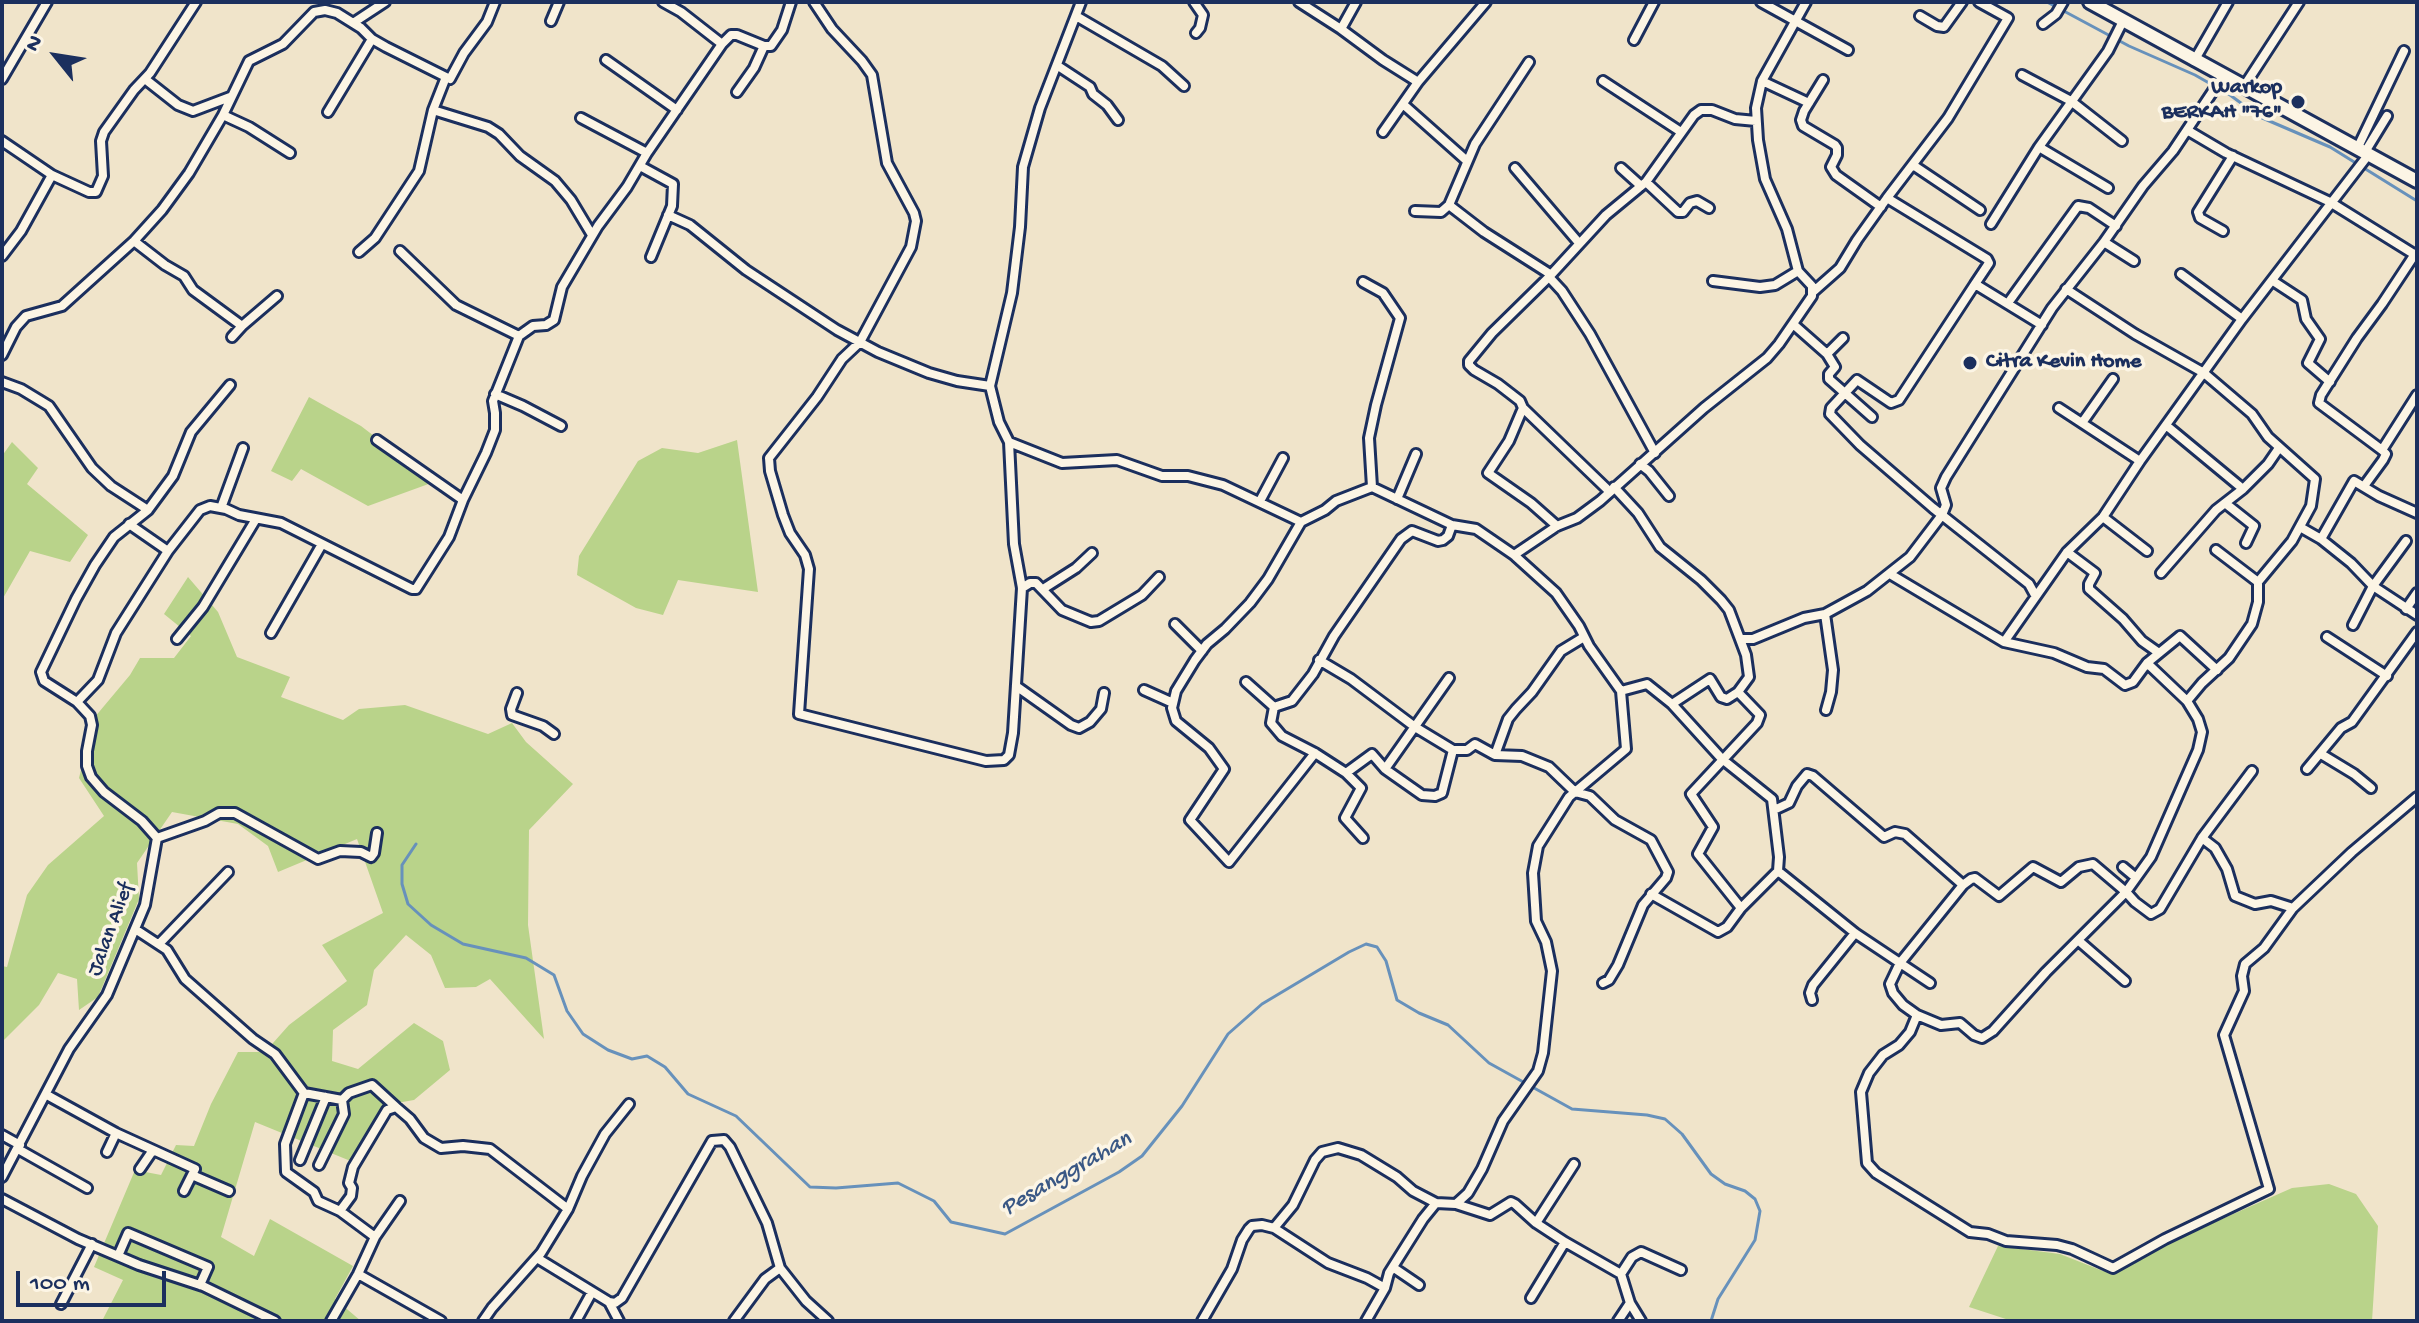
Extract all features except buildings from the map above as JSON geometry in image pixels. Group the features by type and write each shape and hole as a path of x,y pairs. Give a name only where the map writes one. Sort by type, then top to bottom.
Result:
{"main road":[{"path":"2090,2 2222,78 2417,181"}],"street":[{"path":"2,79 46,4 34,2"},
{"path":"2,141 52,175 89,192 96,192 103,176 102,137 134,90 155,67 196,2"},
{"path":"353,23 385,2"},
{"path":"2,355 16,327 26,316 62,306 134,241 177,192 223,115 249,61 283,44 314,12 325,10 337,13 372,39 451,78 464,53 487,22 495,2"},
{"path":"551,21 559,2"},
{"path":"663,2 722,44"},
{"path":"77,702 101,675 116,633 168,551 200,510 210,506 281,523 416,589 449,537 486,453 495,430 493,401 519,336 533,326 546,325 554,320 562,287 592,235 722,44 731,35 764,46 774,43 782,30 791,2"},
{"path":"814,2 837,35 872,75 887,163 916,221 911,247 860,342 842,359 817,397 772,453 768,463 783,515 790,533 805,555 809,569 799,714 986,761 1004,760 1009,755 1022,588 1014,544 1009,442 999,422 990,386 1012,293 1023,167 1040,108 1081,2"},
{"path":"1194,2 1203,15 1196,33"},
{"path":"1299,2 1418,82"},
{"path":"1341,29 1356,2"},
{"path":"1383,132 1418,82 1486,2"},
{"path":"1634,40 1654,2"},
{"path":"1761,2 1848,50"},
{"path":"1806,2 1762,81 1756,121 1765,179 1787,229 1798,271 1811,283 1814,291"},
{"path":"1920,16 1944,27 1962,2"},
{"path":"1514,555 1600,501 1704,408 1767,358 1814,291 1840,268 1887,198 1956,106 2008,18 1979,2"},
{"path":"2194,61 2228,2"},
{"path":"2243,88 2299,2"},
{"path":"2043,24 2056,14 2062,3"},
{"path":"1076,16 1162,66 1184,86"},
{"path":"1991,224 2039,147 2110,46 2123,21"},
{"path":"328,112 372,39"},
{"path":"737,92 754,68 764,46"},
{"path":"2004,642 2067,552 2103,517 2242,319 2330,202 2351,180 2404,51"},
{"path":"606,60 677,110"},
{"path":"1415,211 1441,212 1449,205 1467,161 1489,120 1529,62"},
{"path":"1058,66 1090,87 1118,120"},
{"path":"2022,75 2071,101 2122,141"},
{"path":"359,252 375,238 419,171 433,110 446,77"},
{"path":"1740,639 1753,639 1804,618 1825,614 1867,591 1910,557 1942,515 1946,505 1941,488 1946,477 2042,325 2143,186 2173,151 2222,78"},
{"path":"145,79 178,105 193,111 230,97"},
{"path":"1823,80 1801,120 1803,126 1837,148 1831,167 1836,175 1881,207"},
{"path":"1603,81 1681,132"},
{"path":"1762,81 1809,103"},
{"path":"1404,105 1467,161"},
{"path":"433,110 488,127 499,134 520,156 555,181 571,200 592,235"},
{"path":"1672,704 1707,679 1725,700 1738,692 1747,680 1749,672 1729,610 1660,547 1638,513 1523,408 1520,401 1468,363 1492,333 1606,215 1644,184 1681,132 1701,110 1756,121"},
{"path":"223,115 290,153"},
{"path":"2364,153 2387,116"},
{"path":"581,118 647,153"},
{"path":"2187,130 2233,156 2330,202 2416,255 2357,338 2319,403 2386,455 2364,486"},
{"path":"2039,147 2108,188"},
{"path":"2223,231 2200,218 2198,212 2233,156"},
{"path":"1913,165 1980,210"},
{"path":"640,166 673,184 672,206 651,257"},
{"path":"1515,168 1579,243"},
{"path":"1621,168 1678,212 1683,212 1690,203 1697,201 1709,208"},
{"path":"2,256 21,231 52,175"},
{"path":"1887,198 1989,263 1899,400 1891,403 1858,380 1831,408 1830,414 1860,445 2029,584 2035,595"},
{"path":"1449,205 1550,276 1590,334 1655,453"},
{"path":"2008,303 2078,206 2089,208 2116,226"},
{"path":"668,215 690,225 746,270 837,330 929,373 990,386"},
{"path":"134,241 184,276 193,290 242,326"},
{"path":"2104,242 2134,261"},
{"path":"400,251 456,305 519,336"},
{"path":"1713,281 1745,286 1775,285 1798,271"},
{"path":"2181,274 2242,319"},
{"path":"2273,281 2302,300 2306,319 2320,339 2308,363 2330,382"},
{"path":"1363,282 1383,293 1400,318 1369,438 1372,487"},
{"path":"1975,284 2042,325"},
{"path":"2066,289 2135,334 2204,373 2252,414 2268,437 2315,479 2311,506 2300,527 2258,582 2258,602 2252,624 2229,658 2187,701"},
{"path":"232,337 277,296"},
{"path":"1793,324 1827,354 1835,367 1829,379 1872,417"},
{"path":"1827,354 1843,338"},
{"path":"2082,423 2113,379"},
{"path":"2,382 21,389 49,406 92,468 111,486 148,510"},
{"path":"230,385 191,432 173,476 148,510 114,537 95,565 41,672 48,685 77,702 91,720 87,751 91,777 104,792 150,828 157,838 219,813 235,813 318,859 340,851 361,852 371,857 377,833"},
{"path":"495,394 561,426"},
{"path":"2382,450 2417,395"},
{"path":"1523,408 1509,441 1488,473 1531,503 1557,526"},
{"path":"2059,408 2140,461"},
{"path":"2167,426 2243,489"},
{"path":"377,440 463,500"},
{"path":"1009,442 1062,463 1117,460 1162,476 1188,476 1223,485 1301,522"},
{"path":"221,508 243,448"},
{"path":"2161,573 2216,510 2243,489 2279,448"},
{"path":"1397,499 1416,454"},
{"path":"1260,501 1283,458"},
{"path":"1640,464 1669,496"},
{"path":"2321,539 2352,482 2356,480 2379,496 2417,513"},
{"path":"1315,753 1229,862 1190,820 1223,773 1223,767 1209,748 1176,721 1173,703 1176,691 1202,651 1250,603 1268,579 1301,522 1336,501 1372,487 1452,525 1476,529 1514,555 1556,593 1621,691 1626,749 1575,792 1538,846 1533,873 1536,921 1546,942 1552,971 1543,1053 1538,1071 1503,1121 1468,1193 1456,1204"},
{"path":"2225,503 2254,526 2246,543"},
{"path":"2103,517 2147,551"},
{"path":"177,639 203,607 256,519"},
{"path":"129,524 168,551"},
{"path":"1274,707 1292,701 1313,674 1372,579 1408,532 1418,532 1438,541 1448,536 1452,525"},
{"path":"2300,527 2351,563 2373,586 2417,615"},
{"path":"2353,625 2373,586 2406,541"},
{"path":"271,633 322,544"},
{"path":"2216,550 2258,582"},
{"path":"2067,552 2095,573 2089,589 2142,641 2159,653"},
{"path":"1043,589 1076,568 1092,553"},
{"path":"1890,574 2004,642 2054,653 2087,667 2104,669 2127,685 2133,682 2147,663 2182,636 2217,670"},
{"path":"1022,588 1033,583 1043,589 1062,610 1091,622 1099,621 1142,595 1159,577"},
{"path":"2406,609 2417,593"},
{"path":"1825,614 1833,670 1826,710"},
{"path":"1175,624 1202,651"},
{"path":"2307,769 2341,728 2352,722 2417,632"},
{"path":"1495,755 1508,719 1561,651 1584,637"},
{"path":"2327,637 2387,676"},
{"path":"1319,660 1453,750 1465,751 1475,744 1495,755 1517,755 1549,767 1575,792 1590,796 1615,820 1651,840 1668,872 1643,905 1612,977 1603,983"},
{"path":"2147,663 2187,701 2202,732 2198,750 2151,857 2126,892 1987,1036 1978,1037 1960,1023 1941,1025 1903,1005 1890,984 1900,963 1971,879 1975,878 1999,896 2033,867 2061,882 2079,867 2093,864 2126,892 2135,902 2151,914 2160,909 2202,838 2252,771"},
{"path":"1385,769 1449,678"},
{"path":"1246,682 1274,707"},
{"path":"1621,691 1647,684 1672,704 1722,759 1772,799 1774,810 1778,871 1741,908 1727,927 1718,932 1651,894"},
{"path":"1016,686 1079,728 1090,722 1101,709 1104,693"},
{"path":"1144,690 1173,703"},
{"path":"1738,692 1760,715 1754,728 1691,794 1713,827 1698,854 1741,908"},
{"path":"517,693 512,715 543,726 554,734"},
{"path":"1274,707 1271,723 1275,730 1346,773 1361,788 1345,818 1363,838"},
{"path":"1346,773 1372,754 1385,769 1422,795 1440,795 1453,750"},
{"path":"2321,754 2371,788"},
{"path":"1774,810 1789,803 1807,774 1813,776 1884,837 1895,832 1905,834 1963,885"},
{"path":"1917,1015 1910,1032 1899,1045 1883,1055 1869,1073 1861,1092 1867,1163 1876,1173 1970,1232 1988,1234 2006,1241 2057,1245 2113,1268 2269,1189 2224,1035 2244,991 2242,976 2245,964 2264,948 2293,908 2417,797"},
{"name":"Jalan Alief","path":"2,1177 69,1049 107,995 145,905 157,838"},
{"path":"2202,838 2215,848 2227,869 2235,896 2255,904 2271,901 2293,908"},
{"path":"2123,867 2135,877"},
{"path":"1778,871 1855,933 1930,983"},
{"path":"159,944 228,872"},
{"path":"135,929 167,950 185,979 253,1039 275,1054 304,1093 342,1100 357,1089 372,1085 410,1119 424,1138 441,1148 463,1146 490,1149 568,1209"},
{"path":"1812,1000 1810,993 1813,985 1855,933"},
{"path":"2079,941 2125,981"},
{"path":"304,1093 285,1144 286,1172 314,1192 318,1201 340,1211 375,1237"},
{"path":"47,1095 116,1133 195,1169 184,1191"},
{"path":"300,1160 326,1097"},
{"path":"319,1165 344,1114 342,1100"},
{"path":"483,1321 537,1258 568,1209 605,1134 629,1104"},
{"path":"340,1211 351,1196 349,1183 353,1167 387,1110 396,1107"},
{"path":"107,1152 116,1133"},
{"path":"2,1135 87,1188"},
{"path":"537,1258 615,1303 622,1298 712,1141 724,1140 767,1223 780,1268 806,1301 828,1321"},
{"path":"1274,1228 1298,1196 1315,1160 1322,1152 1338,1148 1361,1155 1436,1203 1456,1204 1490,1215 1513,1203 1536,1223 1621,1274 1630,1303 1641,1321"},
{"path":"140,1169 153,1150"},
{"path":"1536,1223 1574,1164"},
{"path":"192,1175 229,1191"},
{"path":"2,1199 78,1239 139,1265 200,1285 275,1321"},
{"path":"331,1321 375,1237 400,1201"},
{"path":"1366,1321 1385,1288 1387,1278 1436,1203"},
{"path":"1202,1321 1252,1226 1274,1228 1328,1263 1385,1288"},
{"path":"118,1256 128,1233 208,1267 200,1285"},
{"path":"1531,1298 1565,1242"},
{"path":"61,1304 92,1244"},
{"path":"1621,1274 1632,1257 1641,1252 1681,1270"},
{"path":"734,1321 765,1279 780,1268"},
{"path":"1394,1268 1419,1285"},
{"path":"358,1274 441,1321"},
{"path":"576,1321 592,1292"},
{"path":"609,1302 619,1321"},
{"path":"1618,1321 1630,1303"}],"green space":[{"path":"309,397 361,426 434,482 368,506 301,469 292,481 271,471"},
{"path":"737,440 758,592 678,580 663,615 636,608 577,575 579,556 638,461 662,448 698,453"},
{"path":"12,442 38,468 27,484 88,535 70,562 30,551 2,600 2,456"},
{"path":"188,577 218,612 237,657 290,677 281,697 343,720 359,709 405,705 488,734 512,723 526,742 573,784 529,830 528,925 544,1039 490,979 476,987 445,988 431,955 406,935 374,970 367,1005 333,1030 332,1061 358,1069 414,1023 443,1041 450,1070 414,1100 385,1105 353,1162 255,1122 221,1237 254,1256 270,1219 353,1266 335,1299 361,1321 102,1321 123,1280 94,1267 135,1170 161,1175 176,1145 194,1146 211,1104 238,1052 265,1052 289,1025 347,981 322,945 383,913 357,839 278,872 268,846 238,824 172,812 137,863 139,899 98,997 79,1010 77,979 58,973 39,1005 2,1042 2,966 7,967 27,895 48,865 104,816 79,778 94,718 130,675 140,658 174,658 191,636 164,614"},
{"path":"2329,1184 2356,1194 2378,1226 2372,1321 2012,1321 1969,1307 1998,1246 2060,1254 2103,1271 2130,1266 2170,1242 2292,1188"}],"waterway":[{"path":"2047,2 2129,46 2195,75 2260,117 2330,147 2417,201"},
{"name":"Pesanggrahan","path":"416,844 402,865 402,884 408,904 431,925 463,944 526,958 554,975 567,1011 583,1034 608,1050 632,1059 647,1056 665,1067 688,1094 736,1116 810,1187 898,1183 934,1201 951,1222 1005,1234 1119,1172 1142,1156 1182,1106 1228,1034 1262,1004 1349,952 1366,944 1377,947 1386,961 1397,1000 1448,1025 1489,1063 1572,1109 1665,1119 1682,1134 1711,1174 1755,1199 1760,1211 1755,1240 1718,1299 1711,1321"}],"place":[{"name":"Warkop BERKAH \"76\"","path":"2298,102"},
{"name":"Citra Kevin Home","path":"1970,363"}]}
